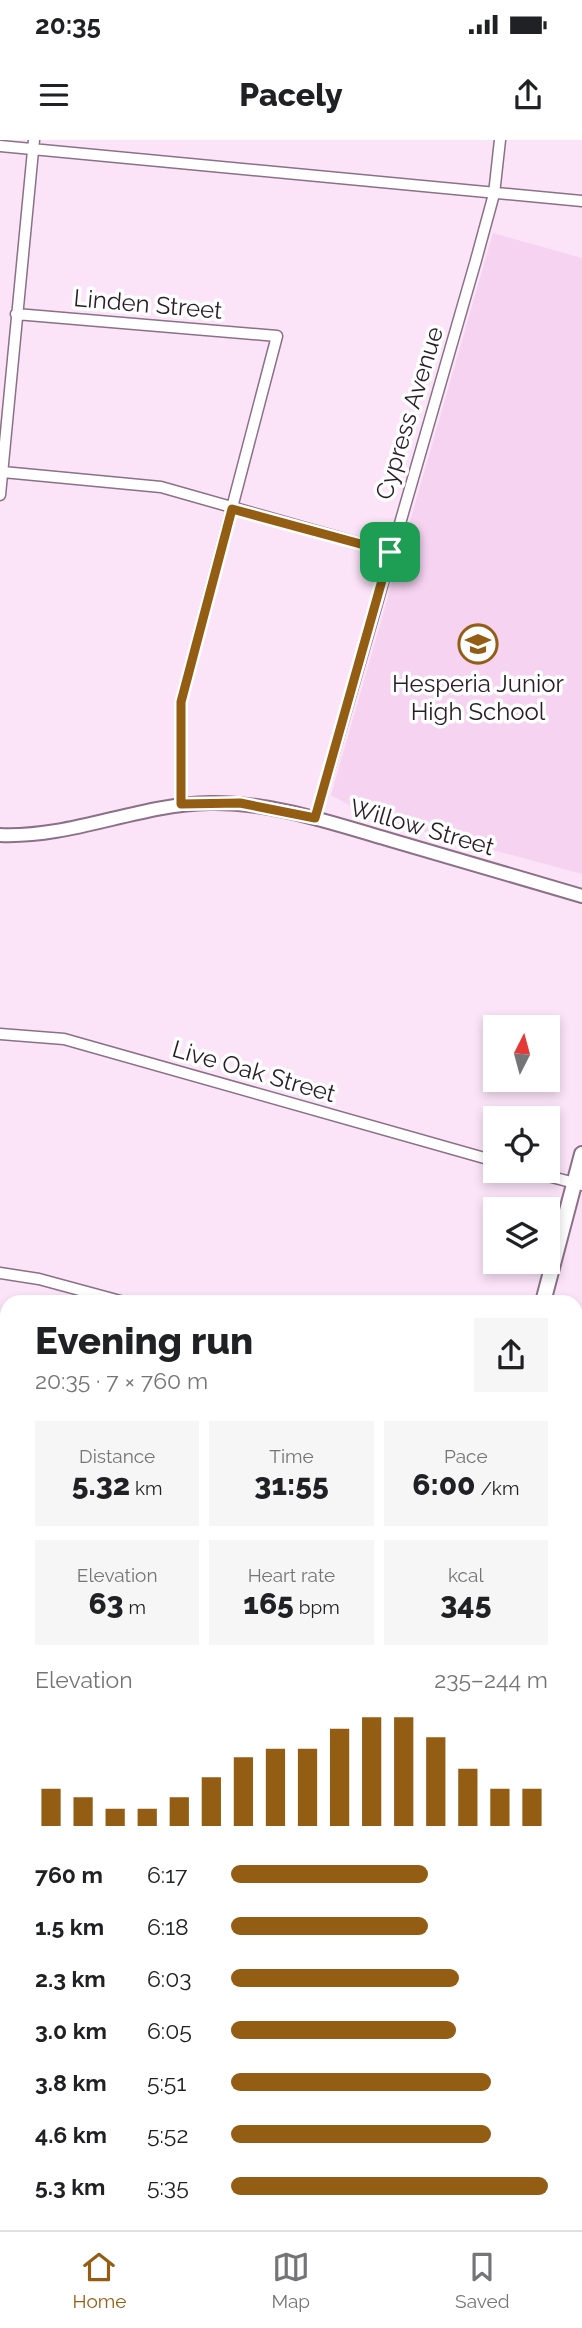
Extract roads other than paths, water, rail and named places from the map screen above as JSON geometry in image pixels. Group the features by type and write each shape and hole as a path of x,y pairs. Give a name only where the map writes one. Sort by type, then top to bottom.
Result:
{"main road":[{"path":"545,1295 578,1184 582,1154"}],"street":[{"name":"Cypress Avenue","path":"315,818 494,194 500,140"},
{"path":"0,495 34,145"},
{"path":"0,146 34,145 582,201"},
{"name":"Linden Street","path":"16,314 276,336 232,509"},
{"path":"3,472 161,487 390,552"},
{"path":"181,804 181,702 232,509"},
{"name":"Willow Street","path":"0,835 62,832 152,808 181,804 240,803 315,818 582,896"},
{"name":"Live Oak Street","path":"0,1034 64,1039 483,1158"},
{"path":"560,1179 578,1184"},
{"path":"0,1273 39,1279 98,1295"}],"place":[{"name":"Hesperia Junior High School","path":"478,644"}]}
